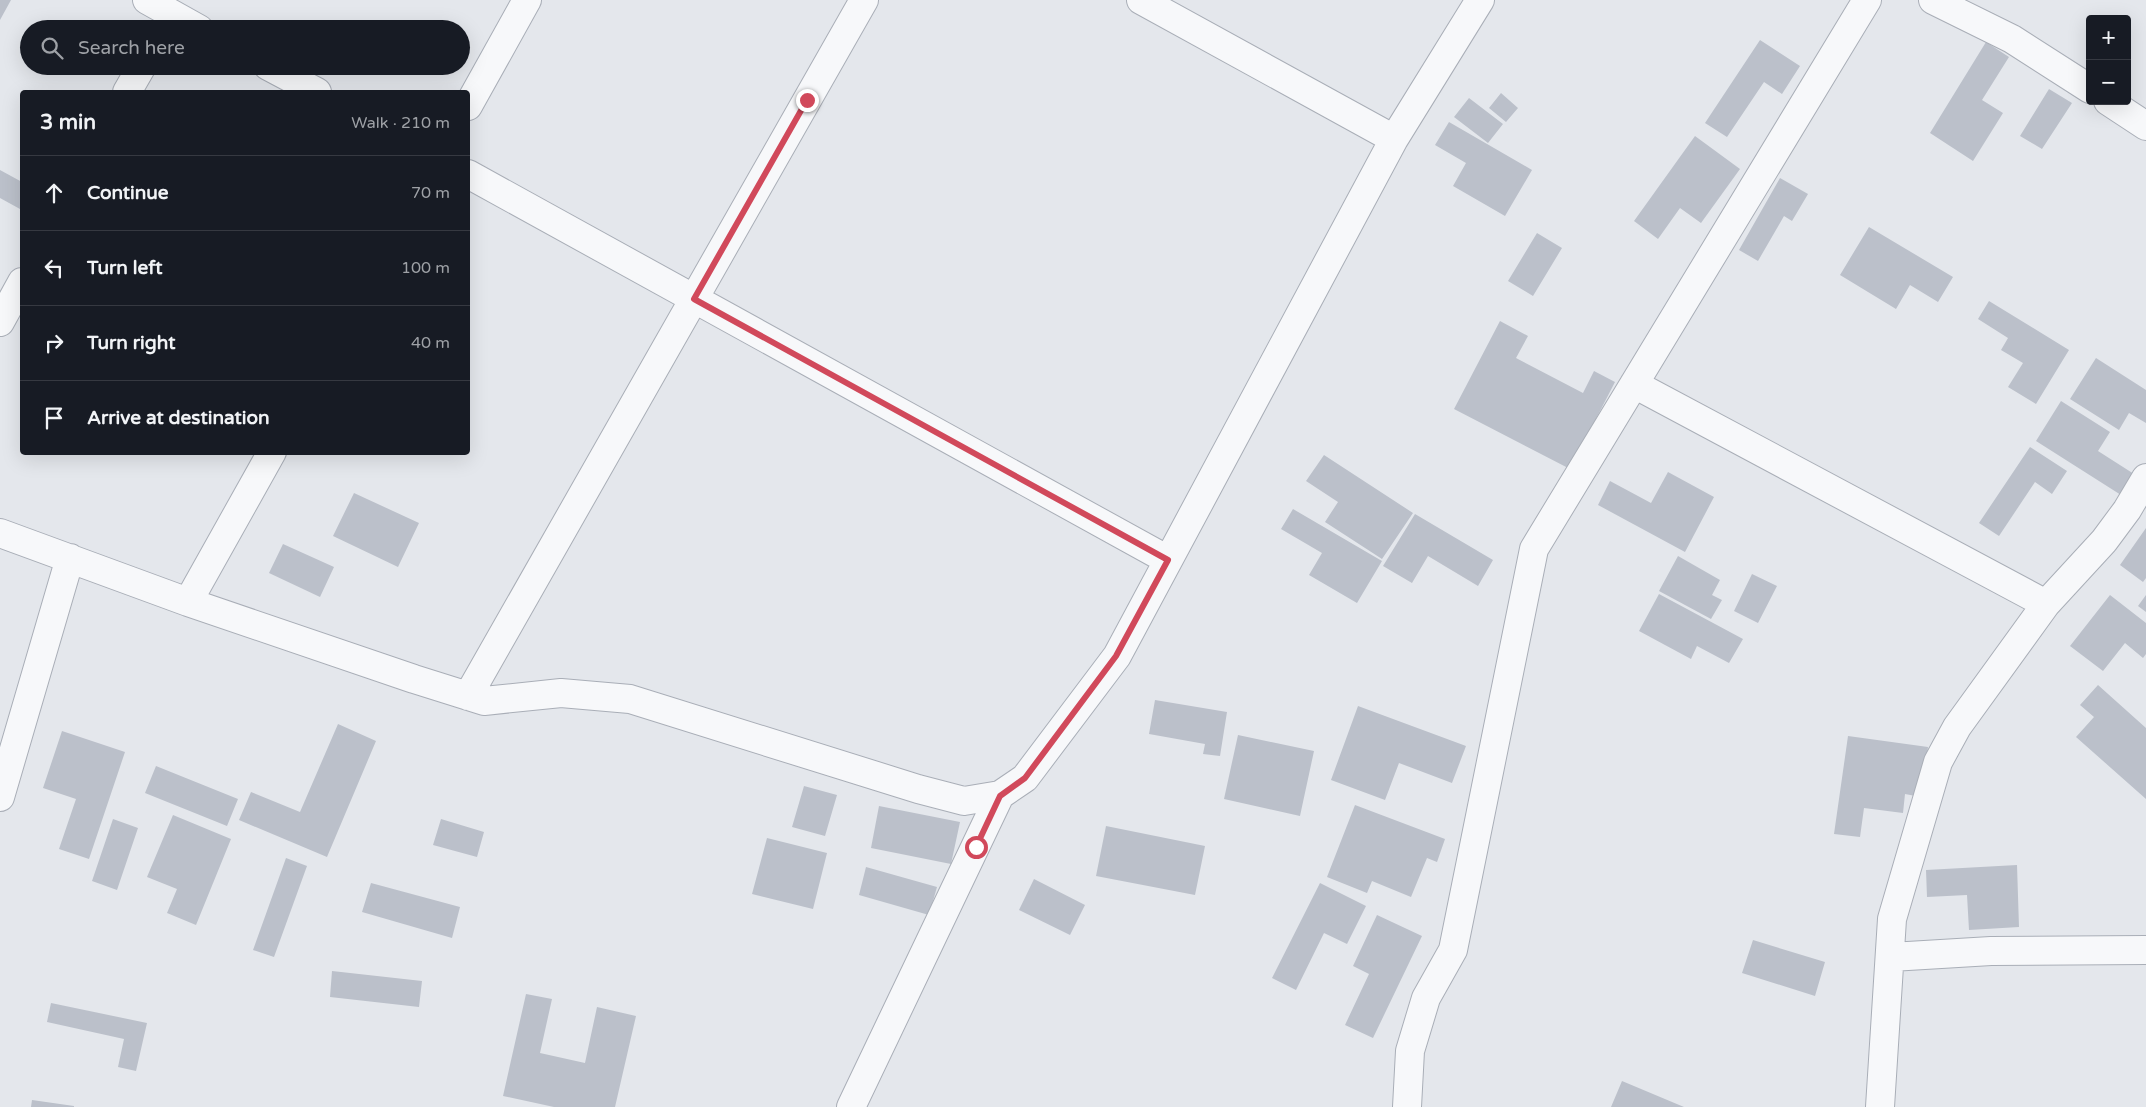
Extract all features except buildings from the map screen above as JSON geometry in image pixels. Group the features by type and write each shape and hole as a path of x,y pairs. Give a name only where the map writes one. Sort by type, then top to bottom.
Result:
{"street":[{"path":"147,0 182,20"},
{"path":"470,102 528,0"},
{"path":"468,696 864,0"},
{"path":"1141,0 1394,139"},
{"path":"0,533 188,602 468,696 484,700 562,693 630,699 936,794 964,801 1000,796 1025,778 1116,656 1394,139 1480,0"},
{"path":"1407,1107 1410,1051 1426,998 1453,950 1534,549 1867,0"},
{"path":"1933,0 2012,39 2086,86"},
{"path":"129,90 137,75"},
{"path":"285,75 313,90"},
{"path":"2114,105 2146,126"},
{"path":"470,175 1168,560"},
{"path":"0,322 20,286"},
{"path":"1634,384 2046,604"},
{"path":"188,602 270,455"},
{"path":"1880,1107 1892,919 1938,762 1957,727 2046,604 2104,541 2127,510 2146,478"},
{"path":"0,798 70,558"},
{"path":"851,1107 1000,796"},
{"path":"1891,957 1991,951 2146,950"}],"route":[{"path":"807,100 694,299 1168,560 1116,656 1025,778 1000,796 976,847"}]}
